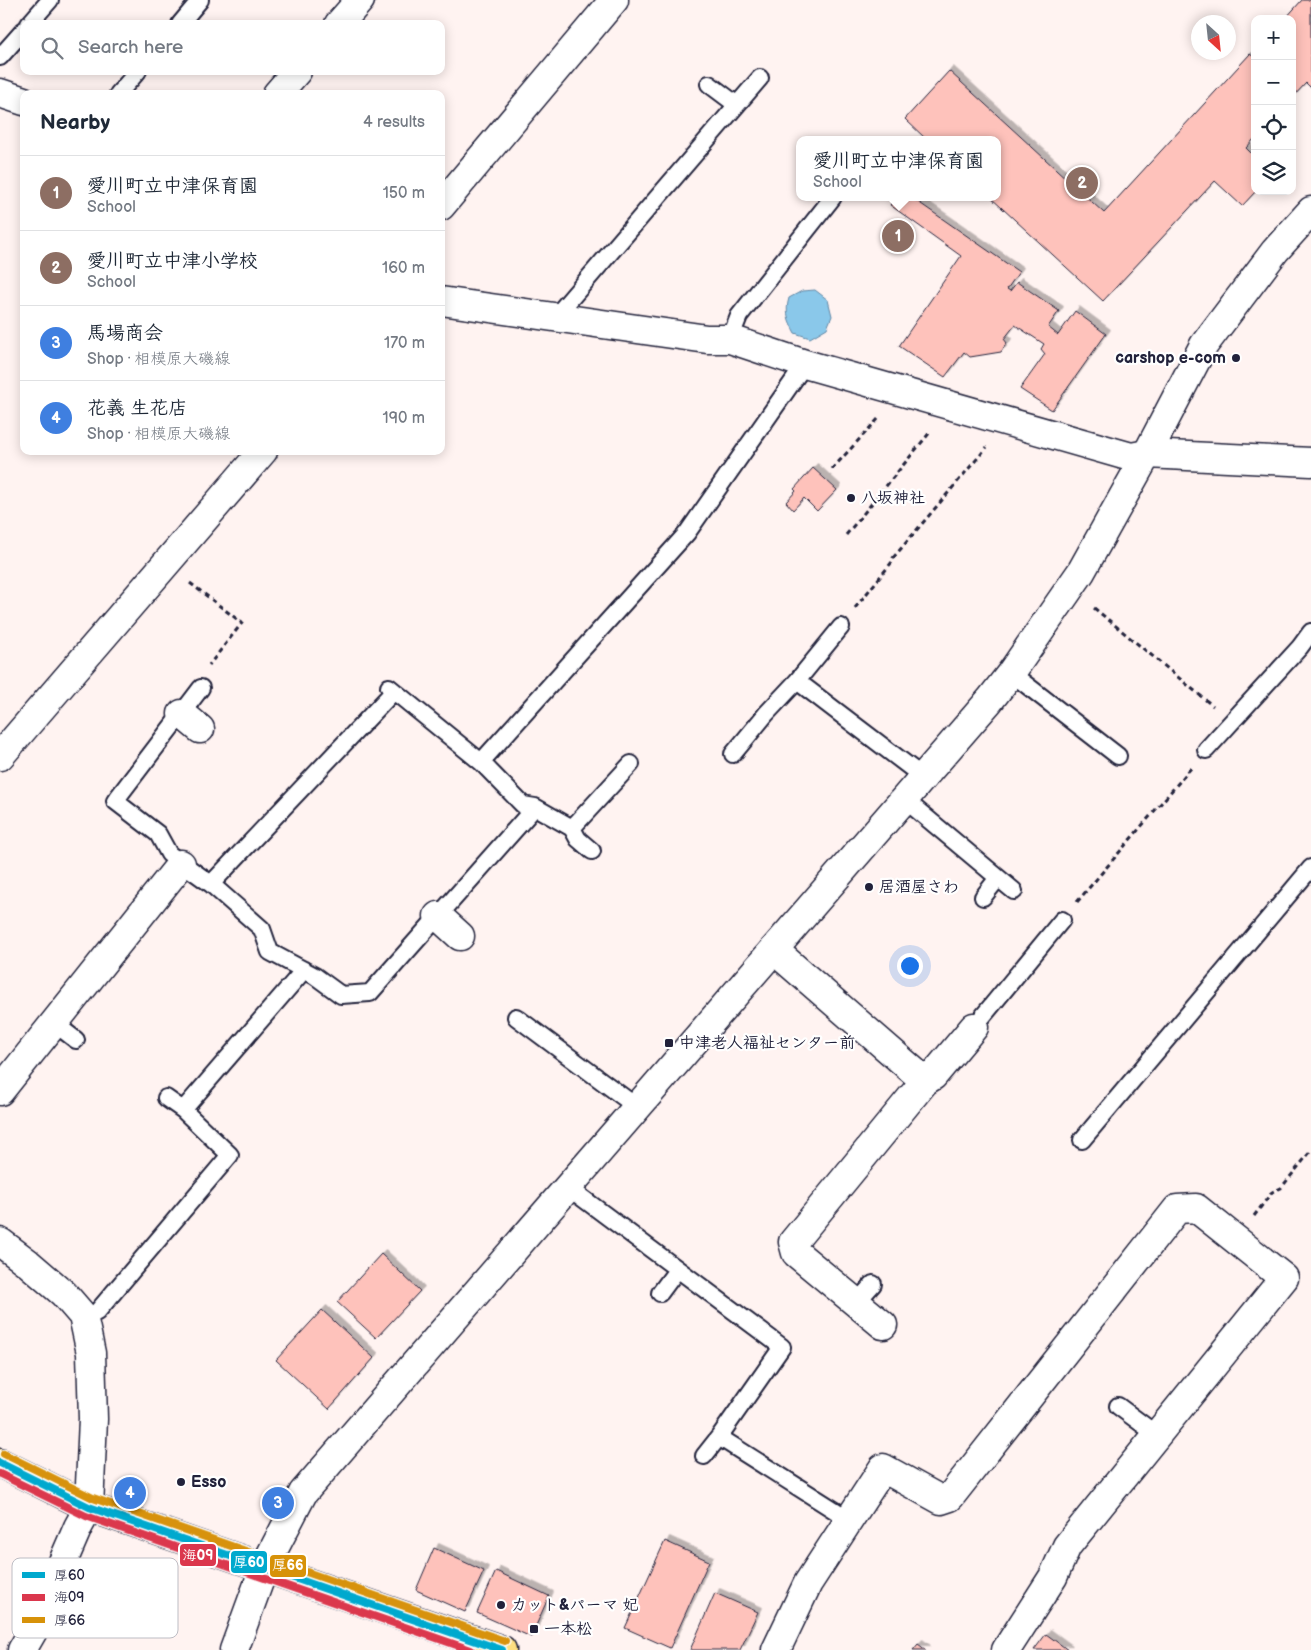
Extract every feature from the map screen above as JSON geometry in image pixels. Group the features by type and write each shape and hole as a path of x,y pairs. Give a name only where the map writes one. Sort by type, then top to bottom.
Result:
{"main road":[{"path":"0,1463 89,1507 502,1650"}],"street":[{"path":"342,20 360,0"},
{"path":"445,201 614,0"},
{"path":"280,90 294,75"},
{"path":"0,93 20,100"},
{"path":"234,1650 264,1568 303,1494 990,700 1070,589 1146,454 1204,345 1275,251 1311,211"},
{"path":"445,302 707,339 730,338 805,364 1131,457 1146,454 1311,462"},
{"path":"1,753 260,455"},
{"path":"0,1091 181,864"},
{"path":"438,916 460,936"},
{"path":"774,950 925,1081"},
{"path":"883,1325 865,1294 796,1253 793,1242 925,1081 933,1076 974,1027"},
{"path":"776,1650 808,1583 883,1468 941,1500 950,1497 1177,1209 1196,1208 1284,1278 1067,1546 1053,1577 1006,1650"},
{"path":"0,1242 28,1262 64,1294 83,1316 91,1353 93,1419 89,1507 65,1558"},
{"path":"22,1650 29,1638"}],"lane":[{"path":"32,20 50,0"},
{"path":"183,20 200,0"},
{"path":"0,57 20,34"},
{"path":"121,90 135,75"},
{"path":"555,317 760,78"},
{"path":"709,84 737,105"},
{"path":"730,338 739,316 830,201"},
{"path":"481,762 687,533 805,364"},
{"path":"733,754 842,627"},
{"path":"1206,750 1300,647 1311,632"},
{"path":"1011,673 1118,756"},
{"path":"797,681 923,778"},
{"path":"202,688 191,721 115,801 158,834 169,854 211,884 262,929 270,952 315,976 341,995 370,993 535,807"},
{"path":"211,884 392,689 481,762 523,805 535,807 551,814 572,828 578,839 592,851"},
{"path":"572,828 631,764"},
{"path":"904,799 1014,892"},
{"path":"1082,1140 1311,868"},
{"path":"983,897 998,878"},
{"path":"974,1027 1062,920"},
{"path":"182,1110 304,970"},
{"path":"516,1017 638,1108"},
{"path":"54,1023 76,1040"},
{"path":"84,1319 97,1312 230,1154 182,1110 166,1098"},
{"path":"569,1188 782,1347 704,1456"},
{"path":"660,1293 677,1270"},
{"path":"1118,1406 1157,1435"},
{"path":"719,1437 850,1520"}],"path":[{"path":"832,469 903,391"},
{"path":"846,535 952,405"},
{"path":"842,627 842,624 892,562 893,558 1008,421"},
{"path":"166,564 242,623 201,677 202,688"},
{"path":"1070,589 1232,722"},
{"path":"1062,920 1206,750"},
{"path":"1236,1238 1272,1192 1281,1188 1311,1151"}],"water":[{"path":"815,290 828,300 832,316 827,328 810,338 795,333 789,320 787,308 789,298 802,291"}],"building":[{"path":"1302,0 1311,0 1311,88 1306,83 1296,94 1296,15 1289,15"},
{"path":"1250,54 1251,142 1246,148 1251,153 1252,195 1242,206 1215,181 1103,301 994,201 1001,201 1001,136 923,136 905,119 949,71 1104,213"},
{"path":"893,201 917,201 1019,272 1007,289 1010,291 1017,282 1059,311 1048,327 1058,335 1075,311 1106,334 1052,410 1020,389 1045,354 1041,349 1044,344 1015,325 1004,339 1007,343 1001,352 970,357 964,352 945,377 899,346 961,256 890,205"},
{"path":"813,468 837,490 817,511 804,498 793,510 786,502 796,491 794,489"},
{"path":"381,1254 420,1291 376,1338 337,1302"},
{"path":"322,1310 374,1358 329,1409 276,1360"},
{"path":"665,1541 709,1561 670,1648 625,1628"},
{"path":"434,1548 484,1571 465,1612 416,1590"},
{"path":"496,1571 549,1596 531,1637 477,1613"},
{"path":"715,1593 758,1612 740,1650 690,1650"},
{"path":"1046,1634 1068,1650 1034,1650"},
{"path":"918,1644 926,1650 913,1650"}],"transit line":[{"name":"厚66","path":"4,1454 93,1498 505,1641"},
{"name":"厚60","path":"0,1463 89,1507 502,1650"},
{"name":"海09","path":"0,1474 86,1516 471,1650"}],"place":[{"name":"愛川町立中津小学校","path":"1082,183"},
{"name":"愛川町立中津保育園","path":"898,236"},
{"name":"carshop e-com","path":"1236,358"},
{"name":"八坂神社","path":"851,498"},
{"name":"居酒屋さわ","path":"869,887"},
{"name":"中津老人福祉センター前","path":"669,1043"},
{"name":"Esso","path":"181,1482"},
{"name":"花義 生花店","path":"130,1493"},
{"name":"馬場商会","path":"278,1503"},
{"name":"カット&パーマ 妃","path":"501,1605"},
{"name":"一本松","path":"534,1629"}]}
